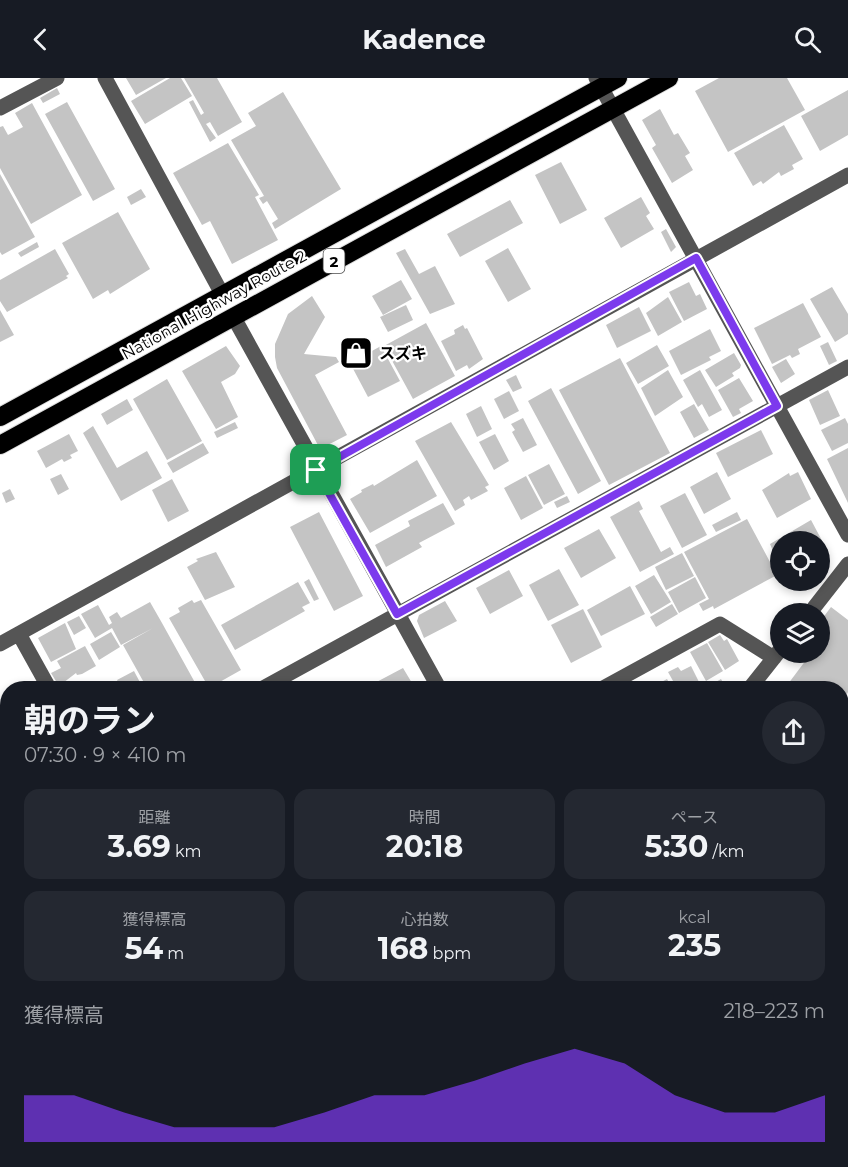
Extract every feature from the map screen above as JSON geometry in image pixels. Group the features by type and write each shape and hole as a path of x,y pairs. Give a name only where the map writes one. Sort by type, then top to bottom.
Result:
{"highway":[{"name":"National Highway Route 2","path":"0,417 598,83 618,78"},
{"name":"National Highway Route 2","path":"0,445 669,78"}],"street":[{"path":"0,108 57,78"},
{"path":"105,78 222,294"},
{"path":"598,83 848,535"},
{"path":"0,644 848,175"},
{"path":"233,316 316,470 435,681"},
{"path":"276,681 848,367"},
{"path":"818,603 848,564"},
{"path":"616,681 720,624 770,650"},
{"path":"19,634 45,681"},
{"path":"756,681 770,663"}],"building":[{"path":"126,78 166,78 136,95"},
{"path":"170,78 181,78 192,96 145,124 131,101"},
{"path":"184,78 217,78 242,122 218,136 210,122 206,124 216,138 210,142 189,102 193,100 201,115 204,113"},
{"path":"719,78 787,78 805,110 728,152 695,91"},
{"path":"57,88 60,94 43,103 40,98"},
{"path":"848,90 848,135 820,151 801,116"},
{"path":"283,92 341,189 275,229 272,223 278,219 267,201 263,204 259,198 264,196 231,140 256,126 248,113"},
{"path":"67,102 115,189 93,201 45,114"},
{"path":"32,103 82,195 31,224 0,168 0,127 3,126 8,135 23,127 15,113"},
{"path":"660,109 674,135 678,133 690,153 685,156 693,170 672,183 652,148 656,145 642,120"},
{"path":"784,125 803,159 792,165 794,169 781,176 779,172 763,184 761,181 753,186 734,153"},
{"path":"228,143 259,195 255,197 278,240 232,264 210,221 202,225 173,173"},
{"path":"561,162 587,210 560,224 535,175"},
{"path":"0,174 35,237 2,255 0,252"},
{"path":"141,189 146,197 131,205 127,197"},
{"path":"641,197 650,213 646,216 654,229 621,248 604,218"},
{"path":"510,200 523,223 460,257 447,234"},
{"path":"118,212 150,269 110,294 108,290 93,299 62,243"},
{"path":"666,229 676,247 671,252 661,232"},
{"path":"37,242 39,247 21,257 18,253"},
{"path":"508,248 531,289 508,302 485,261"},
{"path":"55,249 69,274 66,276 68,278 7,312 0,301 0,280"},
{"path":"405,249 419,274 435,266 455,304 430,314 396,253"},
{"path":"401,280 412,299 383,315 372,296"},
{"path":"689,282 696,296 700,294 707,309 684,321 669,292"},
{"path":"832,287 848,314 848,334 835,342 810,299"},
{"path":"312,296 325,317 304,354 336,357 339,362 315,375 347,435 320,449 277,368 275,357 275,344 288,314"},
{"path":"668,297 682,322 658,336 646,313"},
{"path":"803,303 821,337 798,349 800,354 792,358 790,355 772,364 754,328"},
{"path":"406,305 413,320 388,332 380,317"},
{"path":"639,307 651,331 617,348 606,325"},
{"path":"0,310 14,335 0,342"},
{"path":"426,323 455,376 413,399 384,346"},
{"path":"463,325 465,329 467,328 483,359 469,369 467,365 456,371 441,341 455,334 454,330"},
{"path":"710,329 721,351 709,357 711,360 681,375 669,351"},
{"path":"828,342 837,361 829,365 820,346"},
{"path":"657,345 669,366 638,384 626,363"},
{"path":"226,346 240,366 235,374 221,382 238,417 216,429 182,371"},
{"path":"381,346 400,381 368,397 350,363"},
{"path":"734,353 741,365 740,368 732,373 734,376 716,387 705,370"},
{"path":"620,358 670,453 609,485 559,390"},
{"path":"786,359 795,374 781,383 772,367"},
{"path":"668,370 683,397 655,416 641,388"},
{"path":"700,370 722,410 709,417 702,404 698,407 683,380"},
{"path":"516,375 522,388 513,392 506,380"},
{"path":"739,378 753,401 739,409 741,413 733,417 718,390"},
{"path":"167,379 202,441 167,460 133,399"},
{"path":"551,388 601,481 578,494 528,401"},
{"path":"828,390 840,416 820,425 809,400"},
{"path":"509,391 519,411 504,419 494,399"},
{"path":"127,399 133,410 107,425 101,414"},
{"path":"694,404 709,430 694,438 680,412"},
{"path":"481,406 492,429 477,437 466,414"},
{"path":"523,418 537,445 523,452 512,432 515,430 511,424"},
{"path":"845,418 848,424 848,443 832,451 821,430"},
{"path":"235,422 238,428 217,438 214,432"},
{"path":"451,422 489,485 485,487 488,491 471,500 469,496 463,500 465,505 455,511 415,441"},
{"path":"93,426 117,468 147,451 162,478 121,501 83,433"},
{"path":"761,430 773,454 728,477 716,453"},
{"path":"69,434 78,451 70,455 72,458 64,462 62,459 46,468 37,451"},
{"path":"495,434 509,461 494,470 479,442"},
{"path":"203,443 209,453 173,473 167,463"},
{"path":"848,448 848,503 827,459"},
{"path":"417,460 437,496 370,533 350,499 362,492 361,490 373,484 374,486"},
{"path":"549,464 565,494 544,505 528,475"},
{"path":"717,472 731,499 704,514 690,487"},
{"path":"798,472 811,499 777,518 762,490 789,473 790,476"},
{"path":"61,474 69,489 58,495 50,479"},
{"path":"526,476 543,508 521,520 504,488"},
{"path":"172,479 189,511 168,522 152,490"},
{"path":"10,489 15,499 6,503 2,493"},
{"path":"685,493 707,535 682,548 660,506"},
{"path":"567,496 570,502 557,508 554,502"},
{"path":"639,501 643,509 639,511 661,552 670,547 674,554 640,572 610,517"},
{"path":"443,503 455,524 419,543 422,547 386,567 375,545 410,526 408,521"},
{"path":"319,512 363,596 334,611 290,527"},
{"path":"737,512 741,520 716,532 712,525"},
{"path":"747,519 770,562 770,579 714,609 713,606 703,611 699,604 709,599 684,552"},
{"path":"811,520 817,531 792,531"},
{"path":"599,529 616,558 581,578 564,548"},
{"path":"216,552 235,587 205,600 187,567 198,561 196,559"},
{"path":"682,553 694,576 666,590 655,567"},
{"path":"559,569 579,605 548,621 529,585"},
{"path":"509,570 523,596 490,614 476,588"},
{"path":"654,575 671,602 651,614 635,586"},
{"path":"695,577 706,598 679,613 668,592"},
{"path":"309,579 319,599 314,601 304,582"},
{"path":"298,582 310,603 302,607 305,611 235,650 221,625"},
{"path":"630,586 645,614 601,636 587,610"},
{"path":"192,600 194,603 201,600 241,670 221,681 205,681 169,618 180,612 178,608"},
{"path":"445,601 457,621 424,638 417,621 419,615"},
{"path":"150,602 194,681 143,681 123,645 153,628 121,645 112,628 95,638 81,614 98,605 109,625 112,623 109,617 117,612 121,618"},
{"path":"672,604 678,614 656,627 650,617"},
{"path":"831,607 848,620 848,681 790,681 804,663 830,663"},
{"path":"583,609 602,647 571,663 551,625"},
{"path":"79,616 86,628 74,635 67,622"},
{"path":"65,623 76,649 51,662 38,638"},
{"path":"111,632 120,647 99,660 90,644"},
{"path":"720,635 724,641 727,639 739,661 725,670 708,642"},
{"path":"707,643 723,671 706,681 690,652"},
{"path":"85,646 96,666 82,674 77,675 76,673 66,681 56,681 51,673 61,668 57,661"},
{"path":"691,666 698,681 673,681 668,672 678,667 681,671"},
{"path":"403,668 411,681 378,681"},
{"path":"134,671 139,681 118,681"}],"place":[{"name":"スズキ","path":"356,353"}],"route":[{"path":"696,258 777,406 527,545 397,614 316,470 696,258"}]}
